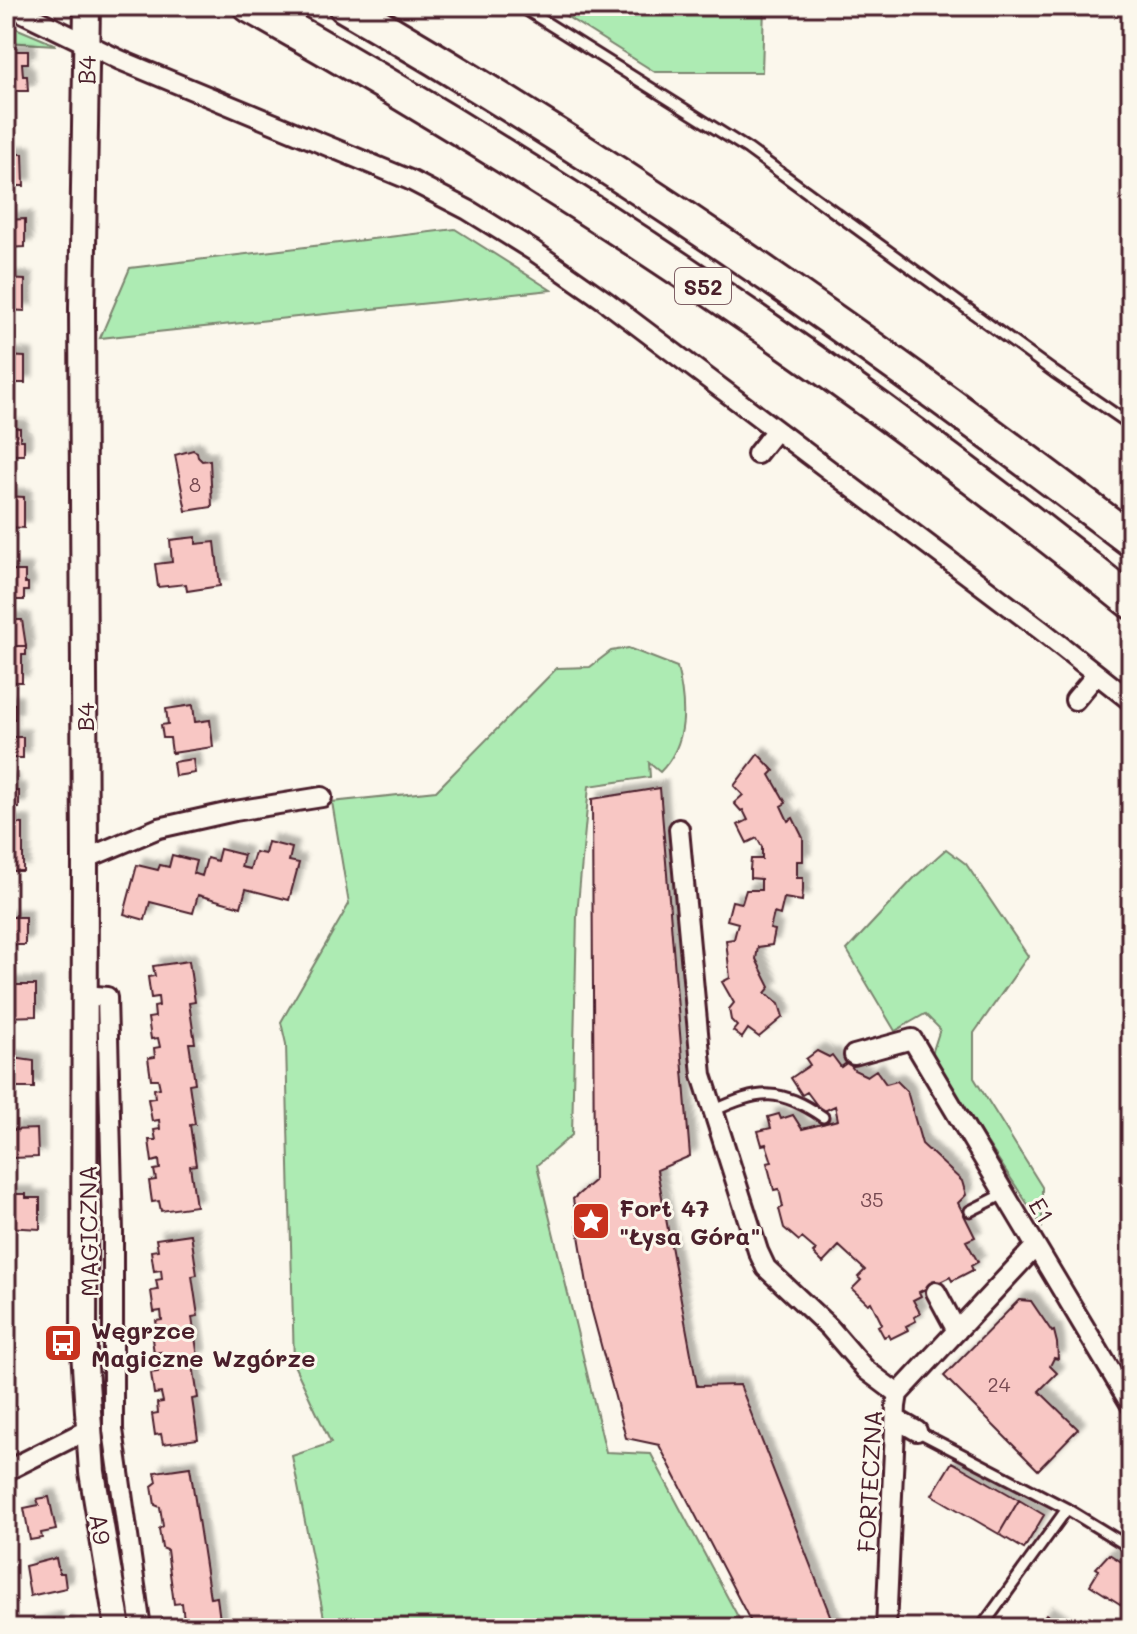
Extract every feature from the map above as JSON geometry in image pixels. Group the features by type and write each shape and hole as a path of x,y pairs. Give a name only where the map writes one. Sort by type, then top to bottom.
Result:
{"highway":[{"name":"S52","path":"250,6 402,95 580,205 692,279 823,368 999,498 1131,602"},
{"name":"S52","path":"345,6 536,120 815,306 1017,452 1131,540"}],"street":[{"path":"9,6 120,60 410,180 468,210 604,300 1131,701"},
{"name":"B4","path":"87,6 82,308 84,1351 89,1429"},
{"path":"757,454 776,430"},
{"path":"1075,700 1096,675"},
{"path":"85,859 159,828 235,811 322,797"},
{"path":"679,829 702,1075 758,1251 766,1268 829,1327 873,1377 898,1394"},
{"name":"MAGICZNA","path":"85,995 107,997 113,1430 141,1628"},
{"name":"E1","path":"854,1055 912,1039 1131,1405"},
{"name":"FORTECZNA","path":"886,1628 898,1394 1035,1247"},
{"path":"936,1292 957,1331"},
{"path":"896,1419 917,1431"},
{"path":"6,1471 89,1429"},
{"name":"A9","path":"89,1429 92,1472 118,1628"}],"lane":[{"path":"520,6 760,157 1131,425"},
{"path":"713,1111 745,1096 773,1095 798,1100 823,1117"},
{"path":"970,1211 1004,1194"},
{"path":"917,1431 1067,1509 1131,1548"},
{"path":"981,1628 1067,1509"}],"green space":[{"path":"550,6 764,6 762,72 655,72"},
{"path":"6,24 56,45 6,42"},
{"path":"455,229 551,290 100,338 130,268"},
{"path":"628,648 677,667 683,722 676,749 660,772 649,763 650,777 589,786 577,915 572,1135 537,1165 606,1452 651,1454 744,1628 326,1628 292,1456 331,1443 294,1365 286,1044 281,1022 349,904 332,802 436,791 557,668 590,667 611,651"},
{"path":"946,849 966,864 1028,956 974,1033 974,1078 1042,1187 1042,1226 931,1057 940,1029 925,1014 895,1031 847,950 915,877"}],"building":[{"path":"7,51 28,51 28,63 22,63 28,91 6,91"},
{"path":"6,154 23,154 24,186 6,186"},
{"path":"25,219 25,247 6,248 6,220"},
{"path":"6,279 25,280 25,311 6,310"},
{"path":"6,356 25,357 25,383 6,383"},
{"path":"6,427 20,428 24,455 6,455"},
{"path":"193,450 202,461 210,460 212,507 186,511 175,455"},
{"path":"6,496 24,497 24,528 6,527"},
{"path":"196,537 196,544 215,542 220,586 187,591 186,584 158,587 155,564 172,562 170,540"},
{"path":"6,571 25,571 28,591 24,591 24,600 6,600"},
{"path":"6,620 22,620 26,646 6,646"},
{"path":"6,646 26,646 26,655 22,655 22,682 6,682"},
{"path":"6,703 15,704 15,719 10,719 10,737 23,737 23,758 6,758"},
{"path":"193,705 195,722 210,720 213,747 172,753 170,738 163,738 161,725 168,724 166,709"},
{"path":"758,754 774,771 770,775 786,803 781,806 788,821 793,818 803,838 803,861 797,861 797,878 803,878 803,890 802,901 784,898 780,915 774,913 770,929 775,930 772,945 758,947 756,959 770,987 765,993 779,1004 783,1017 759,1037 748,1029 742,1038 733,1031 737,1026 731,1020 729,1009 734,1003 722,982 730,978 726,940 734,939 738,923 727,920 732,901 742,903 746,890 761,890 761,879 750,878 750,869 751,859 762,859 762,847 757,838 747,843 738,825 748,820 743,810 734,803 743,795 734,786"},
{"path":"193,759 195,773 175,776 173,762"},
{"path":"6,782 12,782 12,791 19,791 19,808 6,808"},
{"path":"660,788 690,1156 657,1170 697,1386 740,1385 835,1628 754,1628 659,1445 626,1438 591,1308 573,1199 594,1181 592,799"},
{"path":"6,823 23,824 23,871 6,871"},
{"path":"268,842 292,848 289,861 299,863 289,900 246,889 241,907 198,895 193,913 150,902 145,920 124,914 137,865 158,870 160,865 169,867 172,855 196,861 193,873 202,876 207,858 217,861 220,849 244,855 241,867 250,869 255,852 265,854"},
{"path":"6,917 25,917 25,945 6,945"},
{"path":"189,961 195,1002 189,1003 195,1043 189,1043 195,1083 189,1084 195,1124 190,1125 196,1165 190,1166 196,1206 161,1211 159,1201 152,1202 149,1181 156,1180 154,1170 160,1169 159,1160 152,1162 149,1140 156,1140 154,1130 160,1129 159,1120 152,1121 148,1099 155,1098 154,1089 160,1088 158,1079 151,1079 148,1058 155,1057 154,1048 160,1047 158,1038 151,1039 148,1018 155,1017 154,1007 159,1006 158,997 151,998 148,977 155,976 153,966"},
{"path":"6,985 36,985 36,1016 6,1017"},
{"path":"817,1051 829,1057 832,1055 841,1067 848,1062 854,1070 867,1076 876,1070 886,1084 897,1081 907,1091 922,1144 962,1181 966,1195 958,1203 975,1237 966,1241 978,1262 971,1266 973,1270 952,1281 950,1277 919,1292 921,1296 913,1300 920,1313 914,1317 916,1321 906,1326 908,1330 890,1339 888,1335 884,1337 878,1326 882,1324 871,1302 868,1304 852,1289 865,1270 839,1246 823,1263 813,1253 816,1250 784,1228 779,1209 783,1207 779,1189 774,1190 767,1163 772,1162 758,1131 771,1128 768,1117 779,1114 781,1119 793,1115 802,1129 838,1120 835,1106 822,1112 807,1092 802,1095 791,1078 810,1065 806,1059"},
{"path":"6,1057 34,1061 34,1088 6,1088"},
{"path":"37,1129 38,1157 12,1158 11,1147 6,1147 6,1140 11,1140 11,1130"},
{"path":"9,1194 40,1198 40,1229 6,1227"},
{"path":"191,1234 197,1275 192,1276 198,1316 192,1317 198,1357 192,1358 198,1398 192,1399 198,1439 163,1444 161,1434 155,1435 152,1414 158,1413 157,1403 163,1402 161,1393 154,1394 151,1373 158,1372 157,1362 162,1361 161,1352 154,1353 151,1332 158,1331 156,1321 162,1320 161,1311 154,1312 151,1291 158,1290 156,1280 162,1279 161,1270 154,1271 151,1251 158,1250 156,1239"},
{"path":"1019,1300 1031,1301 1054,1331 1057,1343 1058,1359 1054,1358 1050,1366 1057,1373 1039,1391 1078,1429 1038,1470 944,1376"},
{"path":"952,1462 1019,1500 999,1534 932,1495"},
{"path":"190,1467 210,1598 217,1597 221,1628 185,1628 182,1603 174,1604 167,1550 162,1548 160,1507 155,1505 152,1486 157,1482 155,1472"},
{"path":"49,1497 56,1530 41,1533 42,1538 30,1540 24,1508 39,1505 37,1499"},
{"path":"1019,1500 1044,1515 1024,1549 999,1534"},
{"path":"1109,1554 1131,1568 1131,1611 1090,1585 1099,1570 1096,1568"},
{"path":"56,1558 59,1573 64,1573 66,1588 30,1596 25,1566"},
{"path":"1046,1614 1067,1628 1036,1628"},
{"path":"55,1619 57,1628 24,1628"}],"place":[{"name":"Fort 47 \"Łysa Góra\"","path":"591,1221"},
{"name":"Węgrzce Magiczne Wzgórze","path":"63,1343"}]}
